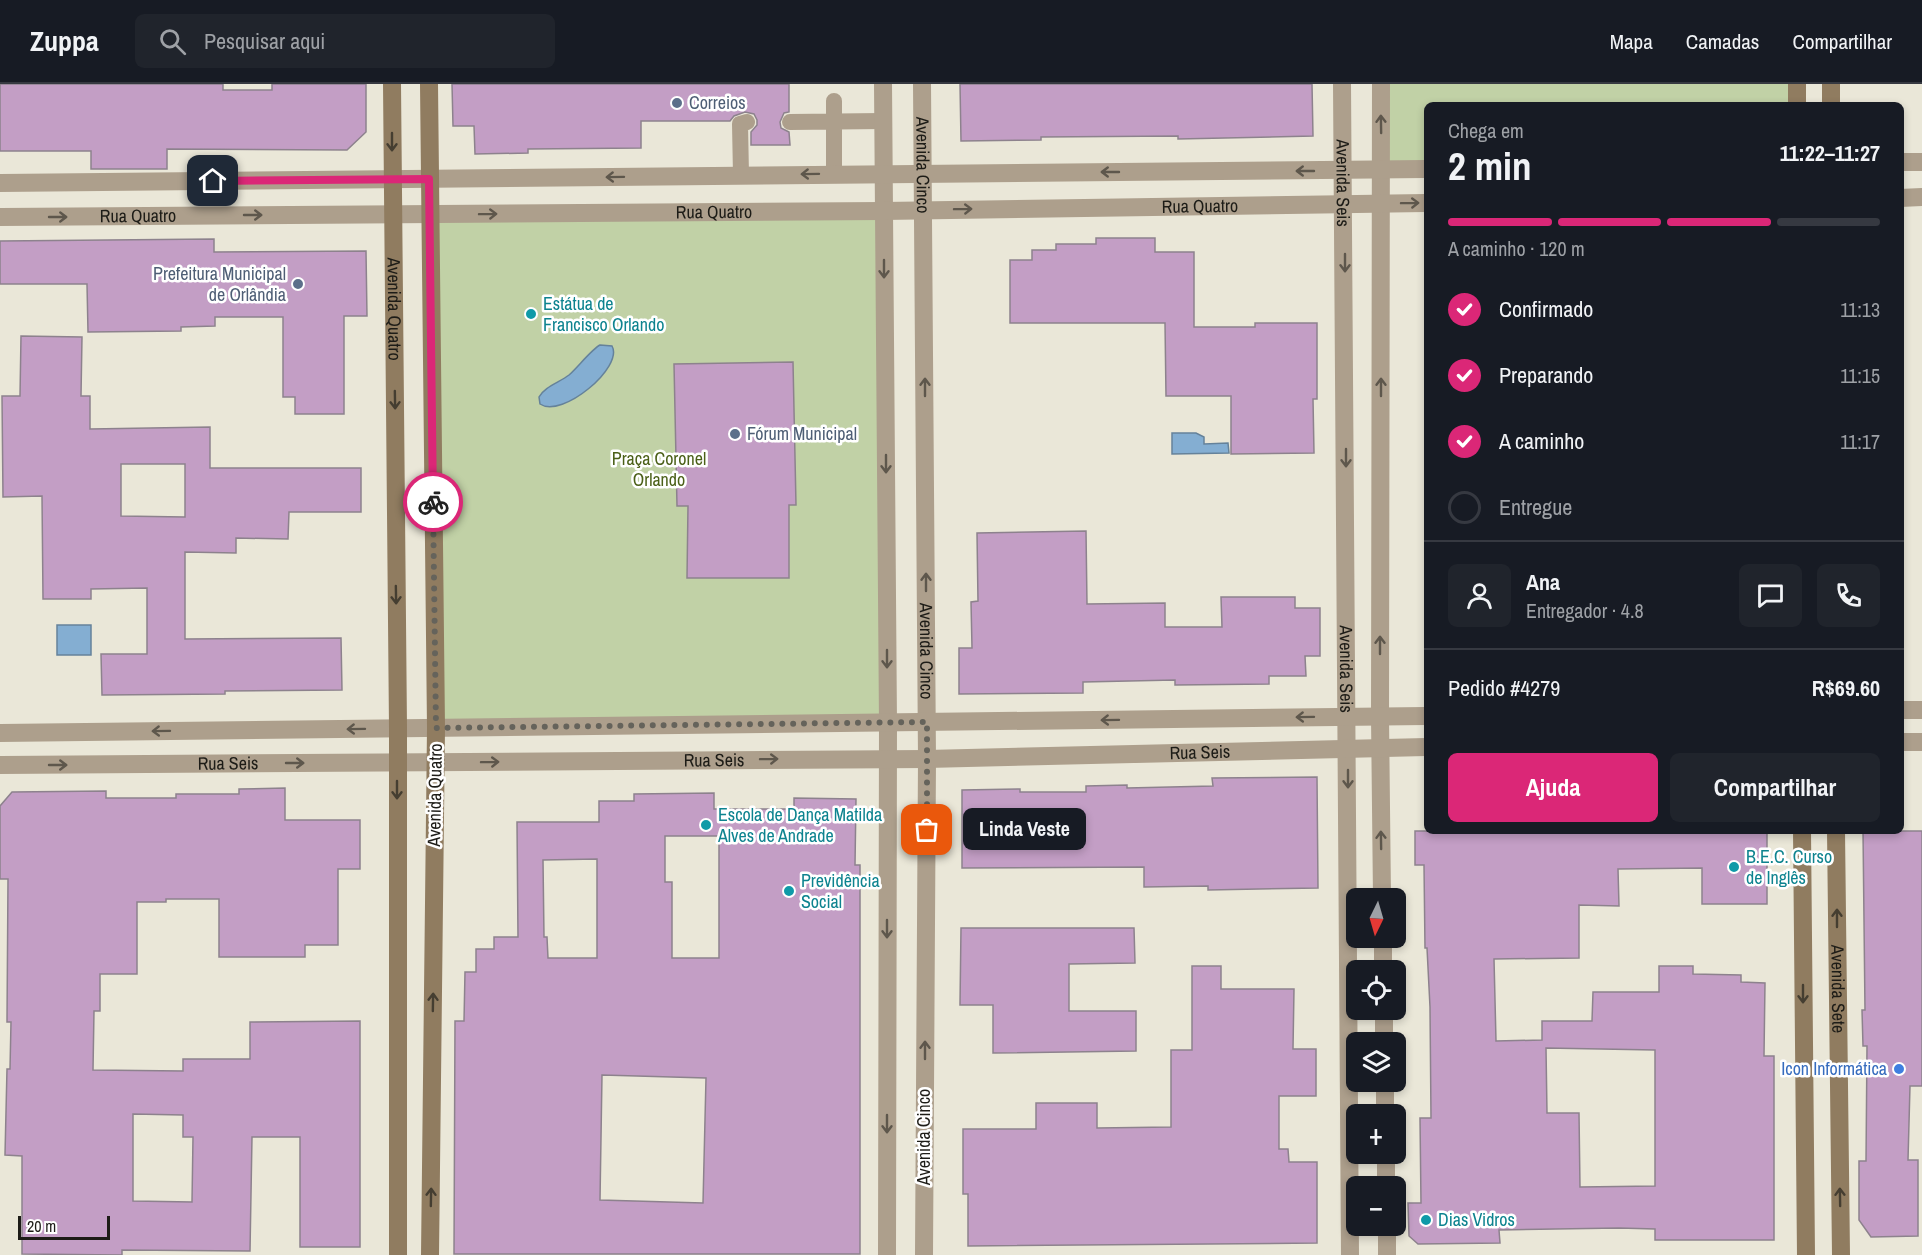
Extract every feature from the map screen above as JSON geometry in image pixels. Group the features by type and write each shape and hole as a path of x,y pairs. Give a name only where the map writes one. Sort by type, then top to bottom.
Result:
{"street":[{"name":"Avenida Quatro","path":"392,84 398,728 398,1255"},
{"name":"Avenida Quatro","path":"429,84 436,728 430,1255"},
{"name":"Avenida Cinco","path":"883,84 888,723 887,1255"},
{"name":"Avenida Cinco","path":"921,84 924,209 927,722 924,1255"},
{"name":"Avenida Seis","path":"1342,84 1350,1255"},
{"name":"Avenida Seis","path":"1381,84 1382,888"},
{"path":"1797,84 1797,102"},
{"path":"1831,84 1831,102"},
{"path":"1904,162 1922,162"},
{"name":"Rua Quatro","path":"0,183 1424,169"},
{"path":"1904,198 1922,198"},
{"name":"Rua Quatro","path":"0,217 884,211 1424,203"},
{"path":"1904,710 1922,710"},
{"name":"Rua Seis","path":"0,733 1424,716"},
{"path":"1904,742 1922,742"},
{"name":"Rua Seis","path":"0,765 927,759 1424,747"},
{"name":"Avenida Sete","path":"1802,834 1806,1255"},
{"name":"Avenida Sete","path":"1836,834 1840,1255"},
{"path":"1387,1236 1387,1255"}],"lane":[{"path":"834,101 834,174"},
{"path":"790,122 883,121"},
{"path":"741,175 740,124 747,122"}],"green space":[{"path":"1381,84 1797,84 1797,102 1424,102 1424,169 1382,169"},
{"name":"Praça Coronel Orlando","path":"884,210 888,723 436,728 430,215"}],"water":[{"path":"600,345 612,346 613,355 609,366 600,378 576,398 550,407 540,404 539,397 545,390 569,375"},
{"path":"1172,433 1196,433 1204,437 1204,444 1228,443 1229,453 1172,454"},
{"path":"57,625 91,625 91,655 57,655"}],"building":[{"path":"0,84 223,84 223,90 272,90 272,84 366,84 366,132 347,150 167,149 167,169 91,169 91,151 0,151"},
{"path":"452,84 789,84 789,112 784,113 780,122 781,128 789,132 790,145 751,145 751,132 757,125 757,120 754,114 745,112 734,116 730,121 641,121 641,148 528,149 528,153 475,154 474,126 453,126"},
{"path":"960,84 1312,84 1313,136 1178,139 1178,136 1041,137 1041,140 961,141"},
{"path":"1096,238 1155,238 1155,252 1194,252 1194,327 1255,327 1255,323 1317,323 1317,399 1313,399 1314,453 1231,454 1231,396 1166,396 1165,323 1010,323 1010,260 1032,260 1032,250 1056,250 1056,244 1096,244"},
{"path":"214,239 214,252 366,251 367,316 344,316 344,414 295,414 295,397 283,397 283,317 215,317 215,326 181,327 181,331 88,332 87,284 0,284 0,241"},
{"path":"21,336 82,337 81,396 90,396 90,429 210,427 210,468 361,468 361,512 289,512 288,539 236,538 236,553 185,552 185,639 341,638 342,690 102,695 101,654 147,654 147,588 91,589 91,599 43,599 42,496 3,497 2,396 20,396","holes":["121,464 185,464 185,517 121,516"]},
{"name":"Fórum Municipal","path":"793,362 796,505 789,505 789,578 687,578 688,506 677,506 674,364"},
{"path":"1086,531 1087,604 1165,603 1165,627 1222,627 1221,597 1295,597 1295,608 1320,608 1320,656 1305,656 1306,676 1269,676 1269,684 1175,685 1175,680 1083,682 1083,693 959,694 959,648 972,648 971,602 978,601 977,533"},
{"path":"1317,777 1318,888 1208,890 1208,886 1144,887 1144,867 962,868 962,790 1020,789 1020,792 1086,792 1086,786 1127,785 1127,788 1213,786 1212,778"},
{"path":"285,788 285,820 360,820 360,869 338,869 338,945 305,945 305,957 219,957 219,899 166,899 166,902 137,902 137,974 100,974 100,1011 94,1011 93,1070 183,1071 183,1059 250,1059 250,1022 360,1021 360,1247 300,1247 300,1137 252,1137 250,1251 122,1250 122,1255 22,1254 22,1156 5,1155 7,1069 10,1069 11,1022 7,1022 8,879 0,879 0,806 12,792 106,791 106,798 176,798 176,794 239,794 239,789","holes":["133,1114 183,1115 183,1137 193,1137 192,1202 133,1201"]},
{"path":"714,793 714,809 794,809 794,798 856,799 855,865 860,865 860,1254 454,1254 455,1021 464,1021 465,972 476,972 476,949 494,949 494,937 518,937 517,822 599,822 599,801 634,801 634,794","holes":["665,836 719,836 719,958 672,958 672,882 665,882","597,859 597,958 548,958 547,937 544,937 543,860","602,1075 706,1078 703,1203 600,1200"]},
{"path":"1415,831 1424,831 1424,834 1767,834 1767,904 1702,904 1702,868 1618,869 1619,906 1579,905 1579,958 1494,959 1496,1041 1542,1040 1542,1021 1592,1021 1593,992 1659,992 1659,966 1693,966 1693,974 1741,975 1741,982 1765,983 1764,1056 1774,1056 1774,1240 1655,1240 1655,1229 1619,1228 1499,1230 1500,1243 1418,1244 1409,1236 1408,1203 1421,1203 1420,1118 1431,1118 1430,1007 1427,948 1425,948 1424,865 1415,865","holes":["1546,1048 1655,1050 1655,1186 1580,1187 1579,1113 1547,1113"]},
{"path":"1904,831 1922,831 1922,1086 1910,1086 1908,1160 1918,1160 1918,1236 1871,1237 1859,1220 1859,1161 1866,1161 1867,1046 1863,1046 1862,1010 1865,1010 1863,834 1904,834"},
{"path":"961,928 1134,928 1135,963 1069,964 1069,1011 1136,1011 1136,1051 993,1053 993,1005 960,1005"},
{"path":"1192,966 1221,966 1221,989 1294,989 1293,1049 1316,1049 1316,1096 1279,1096 1279,1149 1288,1149 1289,1162 1317,1162 1317,1243 968,1246 968,1194 963,1194 963,1129 1036,1129 1036,1103 1097,1103 1097,1128 1171,1127 1171,1050 1192,1050"}],"way so far":[{"path":"433,502 436,728 927,722 927,830"}],"place":[{"name":"Correios","path":"677,103"},
{"name":"Prefeitura Municipal de Orlândia","path":"298,284"},
{"name":"Estátua de Francisco Orlando","path":"531,314"},
{"name":"Fórum Municipal","path":"735,434"},
{"name":"Escola de Dança Matilda Alves de Andrade","path":"706,825"},
{"name":"Linda Veste","path":"927,830"},
{"name":"B.E.C. Curso de Inglês","path":"1734,867"},
{"name":"Previdência Social","path":"789,891"},
{"name":"Icon Informática","path":"1899,1069"},
{"name":"Dias Vidros","path":"1426,1220"}],"route":[{"path":"213,181 429,179 433,502"}]}
